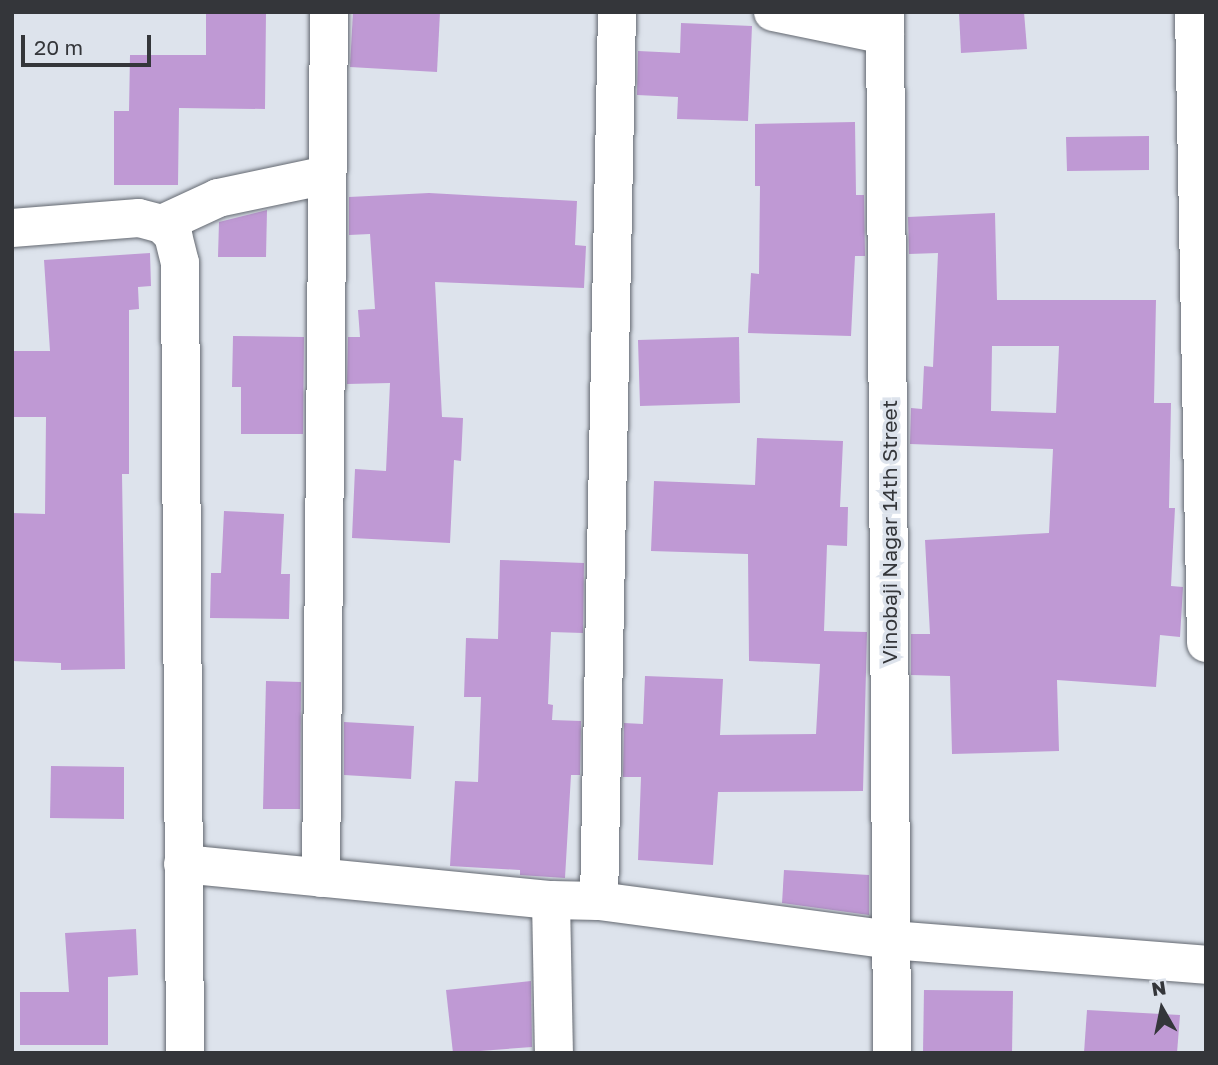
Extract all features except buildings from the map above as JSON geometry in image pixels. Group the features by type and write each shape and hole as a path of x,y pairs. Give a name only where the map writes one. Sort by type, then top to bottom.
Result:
{"street":[{"path":"321,878 329,12"},
{"path":"600,901 617,12"},
{"path":"773,12 885,24"},
{"path":"1194,12 1206,643"},
{"name":"Vinobaji Nagar 14th Street","path":"885,24 892,1053"},
{"path":"162,224 218,198 327,175"},
{"path":"12,228 139,218 162,224 173,235 180,263 185,1053"},
{"path":"183,864 551,900 600,901 891,940 1206,965"},
{"path":"551,900 554,1053"}]}
